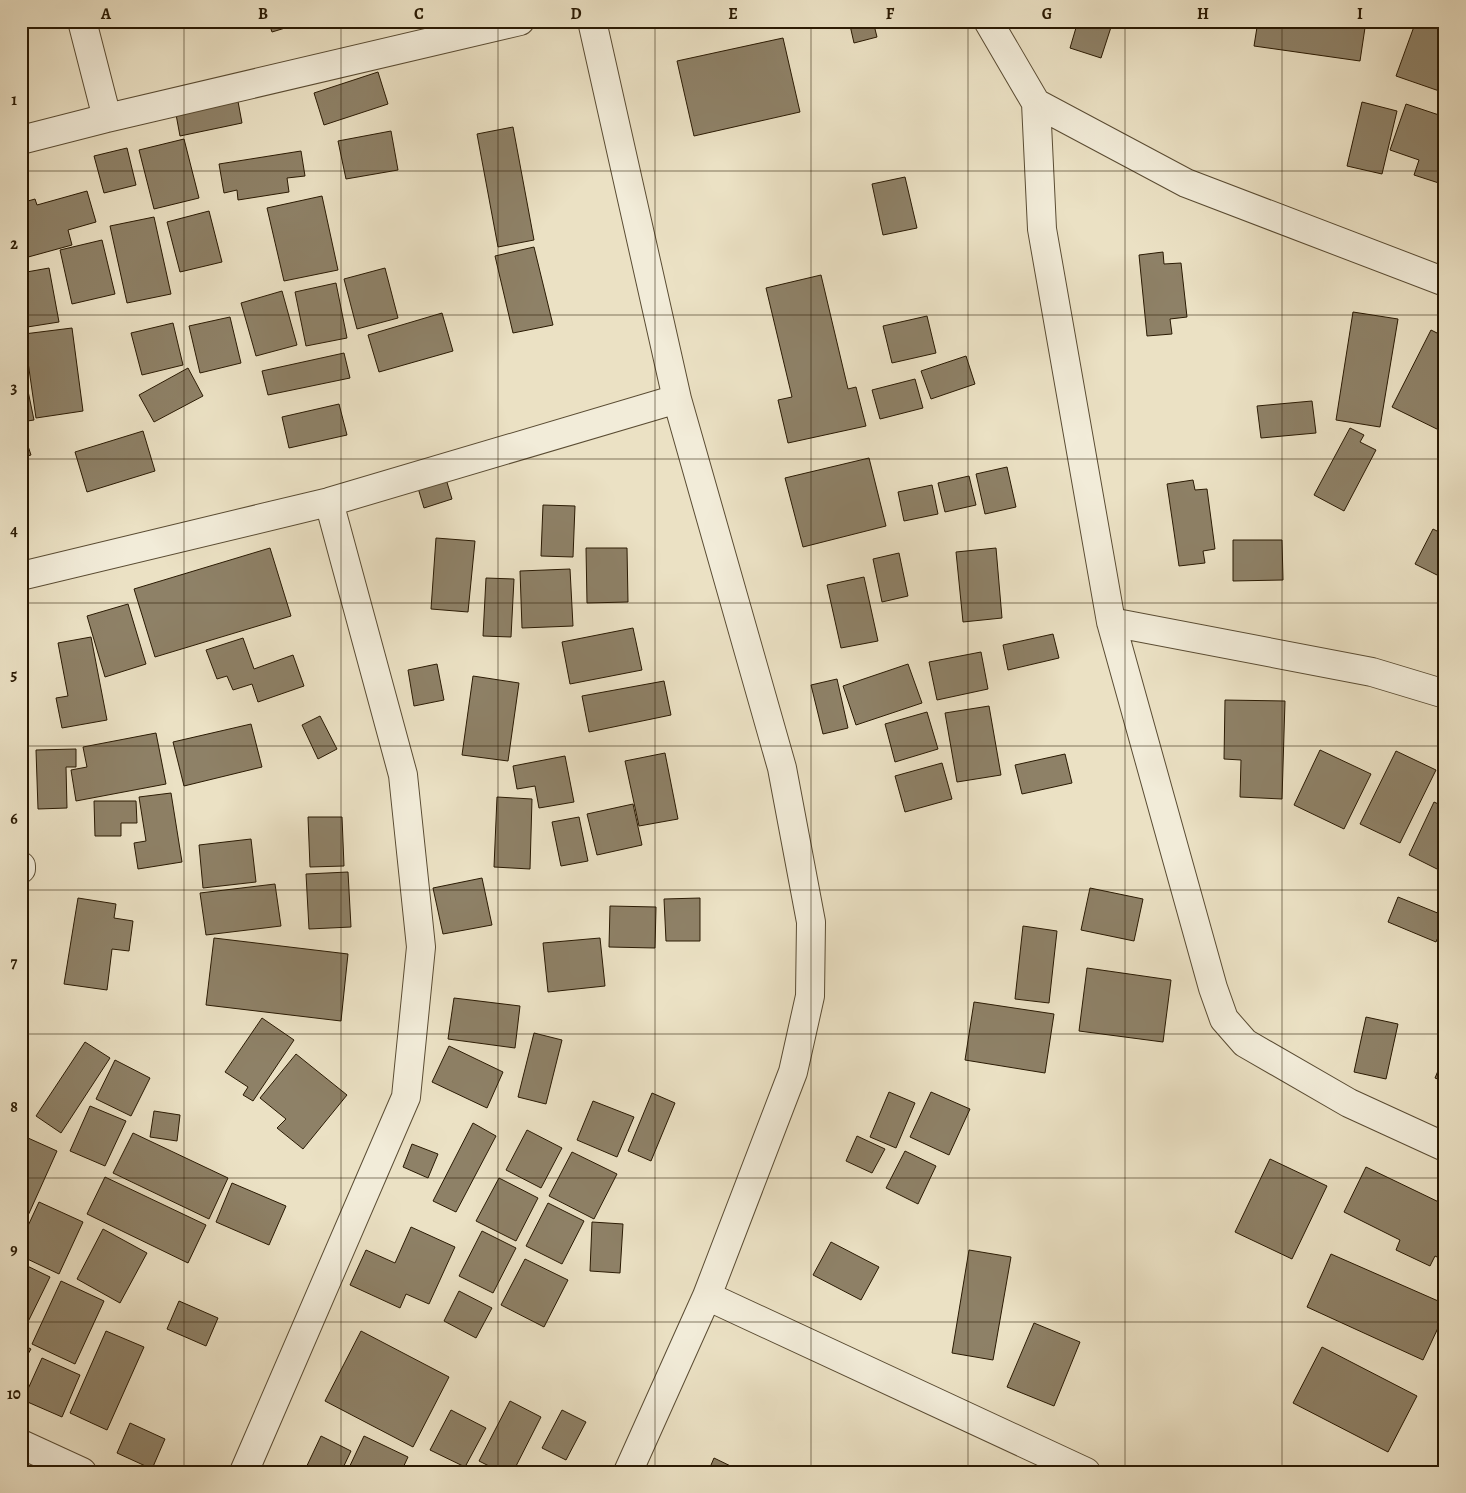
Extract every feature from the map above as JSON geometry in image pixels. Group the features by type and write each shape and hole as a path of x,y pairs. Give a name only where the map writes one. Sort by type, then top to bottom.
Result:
{"street":[{"path":"82,21 107,118"},
{"path":"21,140 520,21"},
{"path":"592,21 677,399 782,768 811,922 810,996 793,1072 707,1296 628,1472"},
{"path":"988,21 1036,103 1042,229 1111,622 1213,988 1224,1019 1245,1043 1348,1103 1445,1146"},
{"path":"1036,103 1186,183 1445,282"},
{"path":"21,576 329,502 677,399"},
{"path":"244,1472 406,1097 421,947 403,775 329,502"},
{"path":"1111,622 1372,672 1445,694"},
{"path":"707,1296 1086,1472"},
{"path":"21,1444 82,1472"}],"building":[{"path":"268,21 308,21 272,32"},
{"path":"849,21 873,21 877,37 854,43"},
{"path":"1078,21 1113,21 1101,58 1070,48"},
{"path":"1258,21 1366,21 1360,61 1254,46"},
{"path":"1416,21 1429,21 1445,27 1445,93 1396,76"},
{"path":"783,38 800,112 694,136 677,61"},
{"path":"378,72 388,104 324,125 314,93"},
{"path":"237,96 242,123 180,136 175,109"},
{"path":"1362,102 1397,111 1382,174 1347,166"},
{"path":"1406,104 1445,117 1445,185 1414,175 1419,160 1390,150"},
{"path":"513,127 534,240 498,247 477,134"},
{"path":"391,131 398,170 346,179 338,141"},
{"path":"184,139 199,198 154,209 139,150"},
{"path":"127,148 136,185 104,193 94,156"},
{"path":"301,151 305,176 287,178 289,192 238,200 237,190 224,193 219,164"},
{"path":"905,177 917,228 883,235 872,184"},
{"path":"87,191 96,222 68,230 72,245 21,259 21,203 35,199 37,205"},
{"path":"322,196 338,270 284,281 267,208"},
{"path":"209,211 222,262 180,272 167,222"},
{"path":"154,217 171,294 127,303 110,226"},
{"path":"102,240 115,294 72,304 60,250"},
{"path":"534,247 553,325 513,333 495,256"},
{"path":"1163,252 1164,264 1181,263 1187,317 1170,319 1172,334 1147,336 1139,255"},
{"path":"49,268 59,322 21,328 21,273"},
{"path":"385,268 398,318 357,329 344,279"},
{"path":"821,275 848,389 856,387 866,426 788,443 778,400 792,397 766,288"},
{"path":"336,283 347,338 306,346 295,292"},
{"path":"282,291 297,345 256,356 241,303"},
{"path":"1353,312 1398,319 1380,427 1336,420"},
{"path":"442,313 453,351 379,372 368,335"},
{"path":"927,316 936,353 892,363 883,326"},
{"path":"230,317 241,363 200,373 189,326"},
{"path":"173,323 183,365 142,375 131,333"},
{"path":"72,328 83,411 36,418 24,334"},
{"path":"1431,330 1445,337 1445,433 1392,407"},
{"path":"344,353 350,378 268,395 262,371"},
{"path":"966,356 975,384 931,399 921,371"},
{"path":"21,357 34,420 21,422"},
{"path":"188,368 203,396 154,422 139,395"},
{"path":"915,379 923,408 880,419 872,390"},
{"path":"1312,401 1316,433 1261,438 1257,406"},
{"path":"339,404 347,435 289,448 282,417"},
{"path":"21,425 31,455 21,458"},
{"path":"1350,428 1364,435 1360,442 1376,450 1344,511 1314,495"},
{"path":"143,431 155,471 87,492 75,452"},
{"path":"869,458 886,526 803,547 785,478"},
{"path":"1007,467 1016,507 985,514 976,474"},
{"path":"969,476 976,505 945,512 938,483"},
{"path":"446,479 452,499 424,508 418,488"},
{"path":"1193,480 1195,490 1207,489 1215,549 1203,551 1205,563 1179,566 1167,484"},
{"path":"932,485 938,514 904,521 898,492"},
{"path":"543,505 575,506 573,557 541,556"},
{"path":"1445,509 1445,524 1439,521"},
{"path":"1433,529 1445,535 1445,579 1415,564"},
{"path":"436,538 475,541 468,612 431,609"},
{"path":"1233,540 1282,540 1283,580 1233,581"},
{"path":"270,548 291,616 155,657 134,589"},
{"path":"586,548 627,548 628,602 587,603"},
{"path":"996,548 1002,618 963,622 956,552"},
{"path":"899,553 908,596 882,602 873,559"},
{"path":"570,569 573,626 522,628 520,571"},
{"path":"864,577 878,641 841,648 827,585"},
{"path":"486,578 514,579 511,637 483,636"},
{"path":"128,604 146,664 105,677 87,616"},
{"path":"633,628 642,670 570,684 562,642"},
{"path":"1053,634 1059,658 1008,670 1003,645"},
{"path":"91,637 107,720 62,728 56,698 68,696 58,643"},
{"path":"243,638 254,669 293,655 304,686 258,702 252,684 233,690 227,676 217,679 206,650"},
{"path":"981,652 988,689 937,700 929,662"},
{"path":"437,664 444,700 414,706 408,670"},
{"path":"908,664 922,703 856,725 843,686"},
{"path":"473,676 519,683 508,761 462,755"},
{"path":"837,679 848,728 823,734 811,685"},
{"path":"664,681 671,715 589,732 582,696"},
{"path":"1225,700 1285,701 1282,799 1240,797 1241,760 1224,759"},
{"path":"989,706 1001,775 957,782 945,713"},
{"path":"927,712 938,749 895,762 885,724"},
{"path":"320,716 337,749 318,759 302,725"},
{"path":"251,724 262,767 184,786 173,742"},
{"path":"156,733 166,784 76,801 71,770 87,767 83,747"},
{"path":"76,749 76,767 66,767 67,808 38,809 36,750"},
{"path":"1320,750 1371,774 1344,829 1294,805"},
{"path":"1396,751 1436,770 1400,843 1360,824"},
{"path":"665,753 678,819 639,826 625,761"},
{"path":"1065,754 1072,783 1022,794 1015,765"},
{"path":"565,756 574,802 539,808 535,786 517,789 513,766"},
{"path":"942,763 952,799 905,812 895,776"},
{"path":"171,793 182,862 138,869 134,843 146,841 139,797"},
{"path":"497,797 532,799 530,869 494,867"},
{"path":"94,801 136,801 137,823 121,823 121,836 95,836"},
{"path":"1434,802 1445,807 1445,873 1409,855"},
{"path":"633,804 642,845 597,855 587,814"},
{"path":"308,817 342,817 344,866 310,867"},
{"path":"579,817 588,861 561,866 552,822"},
{"path":"251,839 256,882 203,888 199,845"},
{"path":"348,872 351,927 309,929 306,874"},
{"path":"482,878 492,925 443,934 433,888"},
{"path":"275,884 281,926 206,935 200,893"},
{"path":"1090,888 1143,899 1134,941 1081,930"},
{"path":"1398,897 1445,916 1445,921 1436,942 1388,922"},
{"path":"78,898 116,904 114,918 133,921 129,951 112,949 107,990 64,984"},
{"path":"700,898 700,941 666,941 664,899"},
{"path":"610,906 656,907 655,948 609,947"},
{"path":"1023,926 1057,931 1049,1003 1015,999"},
{"path":"214,938 348,954 341,1021 206,1005"},
{"path":"600,938 605,986 548,992 543,943"},
{"path":"1087,968 1171,980 1163,1042 1079,1031"},
{"path":"454,998 520,1006 515,1048 448,1039"},
{"path":"974,1002 1054,1014 1045,1073 965,1060"},
{"path":"1366,1017 1398,1024 1386,1079 1354,1072"},
{"path":"262,1018 294,1040 253,1101 243,1095 248,1087 225,1072"},
{"path":"534,1033 562,1040 546,1104 518,1097"},
{"path":"85,1042 110,1058 61,1133 36,1116"},
{"path":"449,1046 503,1072 487,1108 432,1082"},
{"path":"296,1054 347,1095 303,1149 277,1128 286,1119 260,1098"},
{"path":"1445,1054 1445,1082 1435,1078"},
{"path":"115,1060 150,1078 131,1116 96,1099"},
{"path":"889,1092 915,1103 896,1148 870,1137"},
{"path":"931,1092 970,1109 949,1155 910,1137"},
{"path":"652,1093 675,1103 651,1161 628,1151"},
{"path":"593,1101 634,1117 617,1157 577,1140"},
{"path":"90,1106 126,1121 105,1166 70,1151"},
{"path":"154,1111 180,1115 177,1141 150,1137"},
{"path":"473,1123 496,1136 456,1212 433,1201"},
{"path":"527,1130 562,1148 541,1188 506,1170"},
{"path":"133,1133 228,1178 209,1219 113,1173"},
{"path":"857,1136 885,1149 872,1173 846,1161"},
{"path":"28,1138 57,1151 26,1220 21,1218 21,1152"},
{"path":"412,1144 438,1154 428,1178 403,1167"},
{"path":"905,1151 936,1166 918,1204 886,1188"},
{"path":"572,1152 617,1174 594,1219 549,1196"},
{"path":"1270,1159 1327,1186 1292,1259 1235,1232"},
{"path":"1366,1167 1445,1205 1445,1261 1435,1256 1430,1266 1396,1250 1400,1240 1344,1212"},
{"path":"105,1177 206,1225 188,1263 87,1214"},
{"path":"499,1178 538,1198 516,1241 476,1221"},
{"path":"232,1183 286,1206 269,1245 216,1222"},
{"path":"39,1202 83,1222 59,1274 21,1256 21,1241"},
{"path":"548,1203 584,1221 562,1264 526,1246"},
{"path":"592,1222 623,1224 620,1273 590,1271"},
{"path":"411,1227 455,1247 429,1304 406,1294 400,1308 350,1285 366,1250 395,1263"},
{"path":"103,1229 147,1253 120,1303 77,1279"},
{"path":"482,1231 516,1248 493,1293 459,1276"},
{"path":"831,1242 879,1267 861,1300 813,1275"},
{"path":"969,1250 1011,1257 993,1360 952,1353"},
{"path":"1331,1254 1445,1304 1445,1313 1423,1360 1307,1307"},
{"path":"525,1259 568,1280 544,1327 501,1305"},
{"path":"21,1263 50,1277 23,1332 21,1332"},
{"path":"61,1281 104,1301 75,1364 32,1344"},
{"path":"459,1291 492,1308 476,1338 444,1321"},
{"path":"179,1301 218,1318 206,1346 167,1329"},
{"path":"1034,1323 1080,1342 1054,1406 1007,1387"},
{"path":"106,1331 144,1347 107,1430 70,1413"},
{"path":"361,1331 449,1377 413,1447 325,1401"},
{"path":"21,1344 31,1349 21,1366"},
{"path":"1322,1347 1417,1396 1388,1452 1293,1403"},
{"path":"42,1358 80,1375 62,1417 23,1400"},
{"path":"510,1401 541,1417 513,1472 501,1472 479,1461"},
{"path":"451,1410 486,1428 465,1467 430,1450"},
{"path":"562,1410 586,1422 566,1460 542,1448"},
{"path":"130,1423 165,1439 152,1469 117,1453"},
{"path":"321,1436 351,1451 341,1472 304,1472"},
{"path":"364,1436 408,1457 401,1472 347,1472"},
{"path":"714,1458 743,1472 708,1472"}]}
